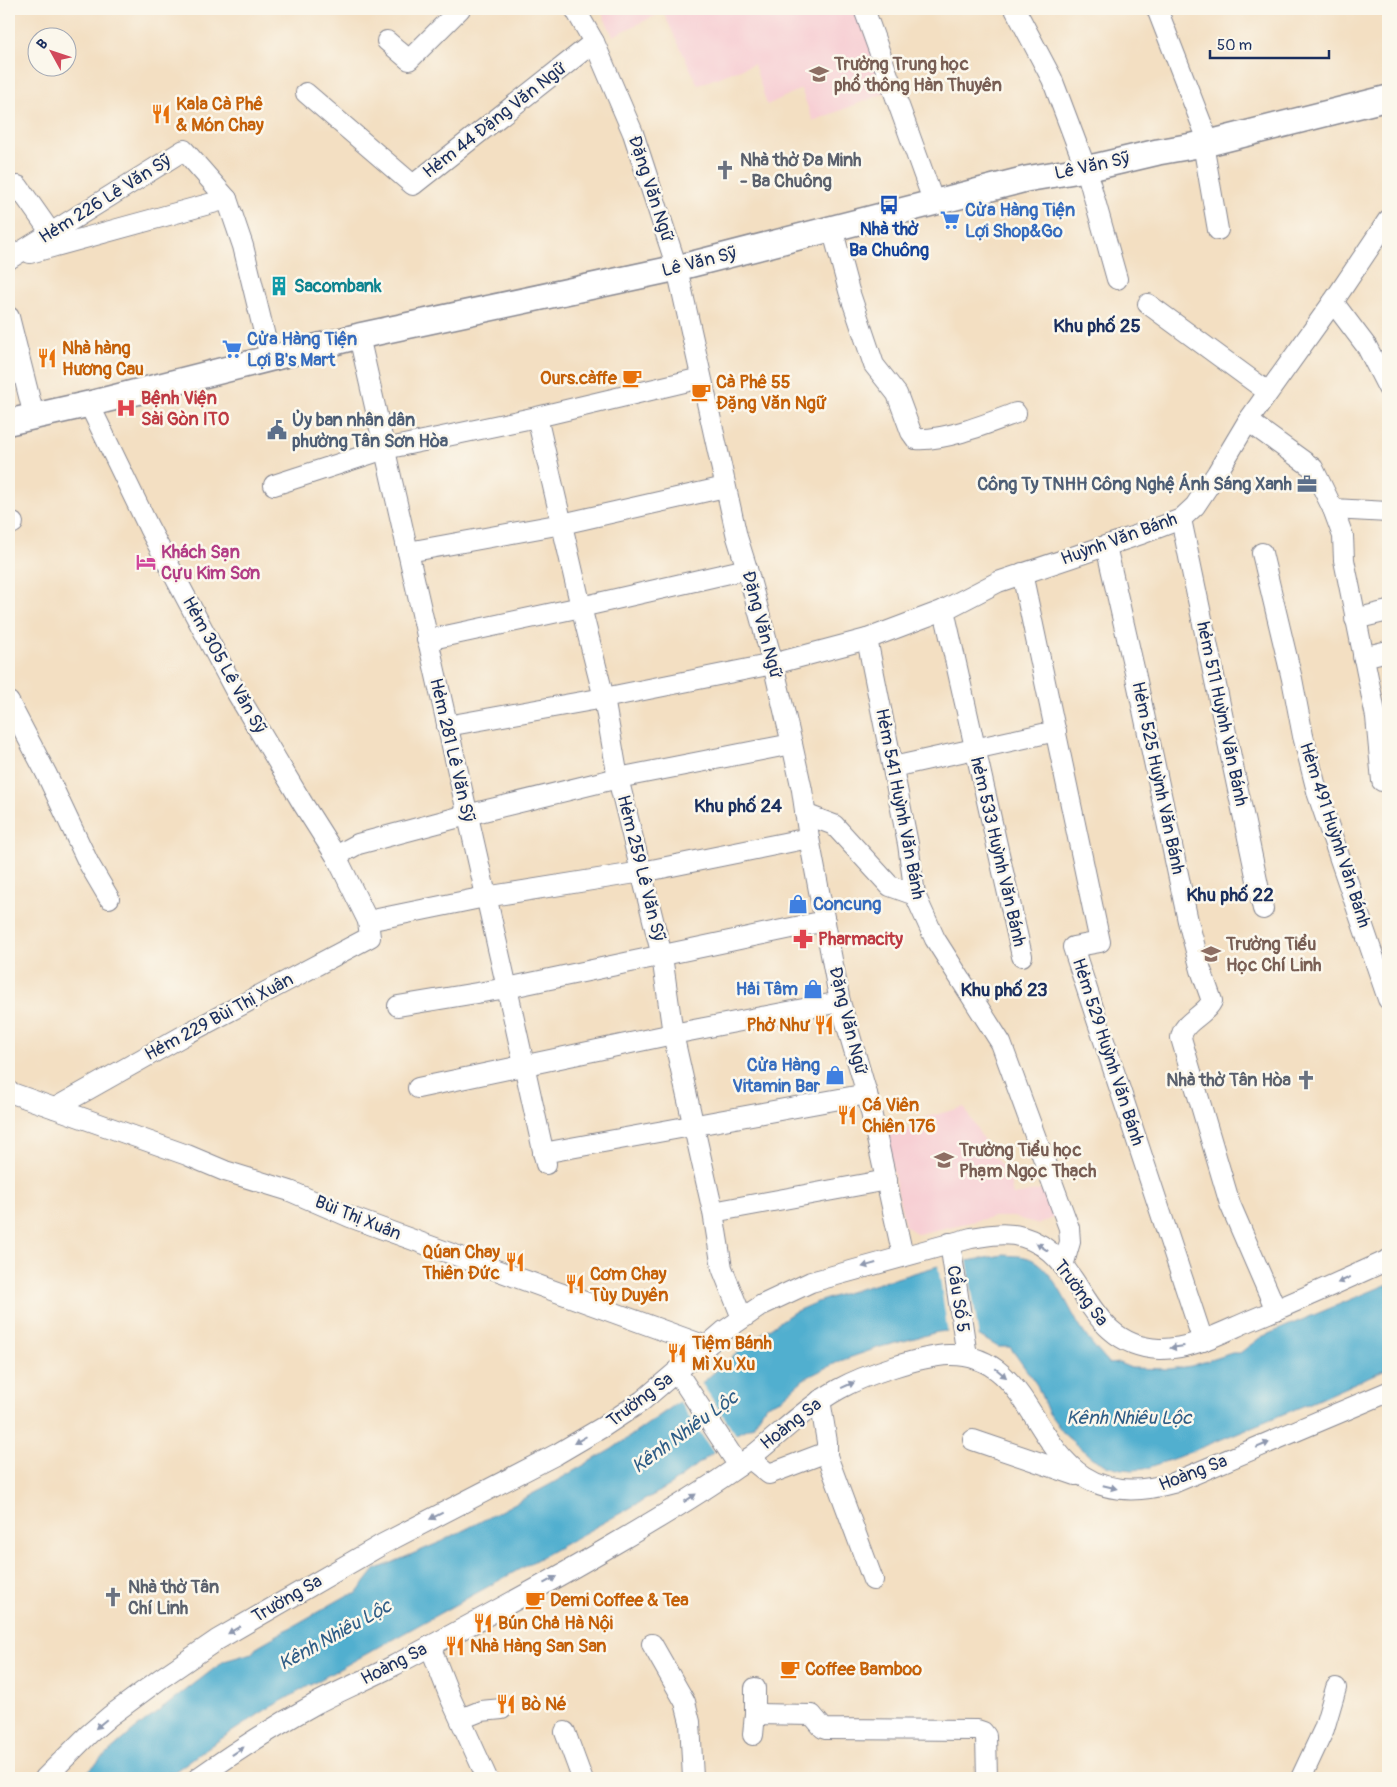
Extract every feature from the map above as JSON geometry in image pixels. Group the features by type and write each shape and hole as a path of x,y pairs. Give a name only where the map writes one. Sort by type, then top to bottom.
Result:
{"main road":[{"name":"Lê Văn Sỹ","path":"9,422 89,404 359,336 676,268 1026,179 1086,169 1158,152 1206,144 1388,98"}],"street":[{"path":"387,41 409,60 460,9"},
{"name":"Đặng Văn Ngữ","path":"575,9 594,42 633,133 676,268 724,487 773,664 792,744 840,1002 867,1094 903,1256"},
{"path":"864,9 934,203"},
{"path":"1015,9 1052,78 1086,169 1117,279"},
{"path":"1157,9 1206,144 1218,230"},
{"name":"Hẻm 44 Đặng Văn Ngữ","path":"306,93 413,185 594,42"},
{"name":"Hẻm 226 Lê Văn Sỹ","path":"9,259 184,150 227,199 243,246 270,357"},
{"path":"9,191 18,186 51,233"},
{"name":"Hẻm 226 Lê Văn Sỹ","path":"9,259 227,199"},
{"name":"Huỳnh Văn Bánh","path":"447,726 604,698 773,664 867,639 944,610 998,582 1181,519 1195,506 1248,421 1333,302 1388,220"},
{"path":"832,228 849,291 874,366 897,394 911,432 916,439 925,440 943,436 1016,413"},
{"path":"1333,302 1368,347 1388,388"},
{"path":"1148,304 1268,392"},
{"path":"9,317 34,416"},
{"name":"Hẻm 281 Lê Văn Sỹ","path":"359,336 544,1159 694,1126"},
{"path":"274,484 384,449 537,417 701,378"},
{"name":"Hẻm 305 Lê Văn Sỹ","path":"89,404 149,528 235,690 336,856 368,921"},
{"name":"Hẻm 259 Lê Văn Sỹ","path":"537,417 604,698 618,778 662,956 673,1034 713,1212 722,1268 742,1318"},
{"path":"1248,421 1313,468 1333,509 1343,536 1344,560 1363,657 1383,731 1382,781"},
{"path":"408,552 562,524 724,487"},
{"path":"1333,509 1387,510"},
{"name":"hẻm 511 Huỳnh Văn Bánh","path":"1181,519 1263,909"},
{"name":"Hẻm 525 Huỳnh Văn Bánh","path":"1106,546 1188,921 1201,970 1212,1001 1209,1007 1184,1028 1181,1038 1230,1204 1276,1310"},
{"name":"Hẻm 491 Huỳnh Văn Bánh","path":"1262,553 1318,795 1388,999"},
{"path":"428,640 747,569"},
{"name":"Hẻm 529 Huỳnh Văn Bánh","path":"1022,573 1100,942 1073,947 1203,1341"},
{"name":"hẻm 533 Huỳnh Văn Bánh","path":"944,610 1022,956"},
{"path":"1356,619 1388,611"},
{"name":"Hẻm 541 Huỳnh Văn Bánh","path":"867,639 908,844 915,895 935,939 1001,1044 1069,1228 1070,1242 1063,1266"},
{"path":"1363,657 1388,651"},
{"path":"9,702 46,773 89,864 109,898"},
{"path":"975,748 1056,732"},
{"path":"336,856 358,844 467,815 618,778 792,744"},
{"name":"hẻm 533 Huỳnh Văn Bánh","path":"893,767 975,748"},
{"path":"806,814 834,825 890,886 915,895"},
{"path":"368,921 485,896 642,872 809,838"},
{"name":"Hẻm 229 Bùi Thị Xuân","path":"55,1108 190,1032 370,937 368,921"},
{"path":"398,1006 507,988 825,921"},
{"path":"418,1088 673,1034 840,1002"},
{"name":"Bùi Thị Xuân","path":"9,1092 187,1155 225,1171 290,1191 369,1224 706,1346"},
{"path":"694,1126 867,1094"},
{"path":"713,1212 887,1180"},
{"name":"Trường Sa","path":"45,1778 110,1716 160,1678 217,1640 383,1544 557,1454 603,1427 642,1401 742,1318 784,1294 811,1282 903,1256 951,1252 997,1234 1023,1237 1045,1248 1063,1266 1100,1320 1111,1331 1124,1340 1141,1346 1160,1349 1182,1347 1203,1341 1388,1260"},
{"name":"Cầu Số 5","path":"951,1252 965,1347"},
{"name":"Hoàng Sa","path":"198,1778 289,1719 430,1646 610,1547 744,1462 820,1400 851,1384 916,1361 965,1347 1013,1384 1051,1444 1071,1466 1085,1478 1098,1484 1132,1491 1153,1489 1174,1483 1388,1392"},
{"path":"677,1372 728,1449 744,1462 769,1474 827,1452"},
{"path":"820,1400 827,1452 873,1580"},
{"path":"972,1440 1085,1478"},
{"path":"652,1644 685,1702 690,1722 693,1778"},
{"path":"430,1646 450,1697 487,1778"},
{"path":"753,1736 755,1688"},
{"path":"1301,1778 1324,1729 1336,1688"},
{"path":"461,1720 481,1711 502,1709"},
{"path":"755,1714 812,1715 826,1730 977,1730 983,1732 986,1736 987,1778"},
{"path":"565,1732 582,1778"}],"shaded area":[{"name":"Trường Trung học phổ thông Hàn Thuyên","path":"600,9 856,9 888,92 813,121 801,89 767,105 754,64 698,85 663,12 613,36"},
{"name":"Trường Tiểu học Phạm Ngọc Thạch","path":"964,1107 989,1149 1009,1176 1013,1195 1047,1189 1058,1216 1039,1224 1013,1217 993,1217 918,1234 905,1226 885,1135 918,1127 916,1120"}],"water":[{"name":"Kênh Nhiêu Lộc","path":"1003,1255 1026,1257 1041,1266 1055,1282 1085,1335 1109,1364 1119,1363 1131,1368 1169,1369 1191,1366 1232,1353 1240,1353 1261,1337 1388,1284 1388,1368 1315,1401 1178,1457 1144,1469 1133,1470 1106,1465 1092,1458 1065,1435 1048,1412 1037,1385 1010,1347 998,1347 978,1335 948,1331 880,1347 840,1361 804,1379 781,1399 766,1405 753,1426 736,1434 666,1488 267,1709 207,1748 166,1778 80,1778 133,1731 224,1661 252,1653 258,1646 346,1596 356,1594 375,1570 436,1544 474,1525 612,1449 679,1402 754,1339 794,1312 842,1294 938,1266"}],"pier":[{"path":"967,1259 979,1338 948,1334 938,1265"},
{"path":"700,1381 737,1436 715,1455 678,1400"}],"place":[{"name":"Trường Trung học phổ thông Hàn Thuyên","path":"819,74"},
{"name":"Kala Cà Phê & Món Chay","path":"161,114"},
{"name":"Nhà thờ Đa Minh - Ba Chuông","path":"725,170"},
{"name":"Nhà thờ Ba Chuông","path":"889,205"},
{"name":"Cửa Hàng Tiện Lợi Shop&Go","path":"950,220"},
{"name":"Sacombank","path":"279,286"},
{"name":"Cửa Hàng Tiện Lợi B's Mart","path":"232,349"},
{"name":"Nhà hàng Hương Cau","path":"47,358"},
{"name":"Ours.càffe","path":"632,378"},
{"name":"Cà Phê 55 Đặng Văn Ngữ","path":"701,392"},
{"name":"Bệnh Viện Sài Gòn ITO","path":"126,408"},
{"name":"Ủy ban nhân dân phường Tân Sơn Hòa","path":"277,430"},
{"name":"Công Ty TNHH Công Nghệ Ánh Sáng Xanh","path":"1307,484"},
{"name":"Khách Sạn Cựu Kim Sơn","path":"146,562"},
{"name":"Concung","path":"798,904"},
{"name":"Pharmacity","path":"803,939"},
{"name":"Trường Tiểu Học Chí Linh","path":"1211,954"},
{"name":"Hải Tâm","path":"813,989"},
{"name":"Phở Như","path":"824,1025"},
{"name":"Cửa Hàng Vitamin Bar","path":"835,1075"},
{"name":"Nhà thờ Tân Hòa","path":"1306,1080"},
{"name":"Cá Viên Chiên 176","path":"847,1115"},
{"name":"Trường Tiểu học Phạm Ngọc Thạch","path":"944,1160"},
{"name":"Qúan Chay Thiên Đức","path":"515,1262"},
{"name":"Cơm Chay Tùy Duyên","path":"575,1284"},
{"name":"Tiệm Bánh Mì Xu Xu","path":"677,1353"},
{"name":"Nhà thờ Tân Chí Linh","path":"113,1597"},
{"name":"Demi Coffee & Tea","path":"535,1600"},
{"name":"Bún Chả Hà Nội","path":"483,1623"},
{"name":"Nhà Hàng San San","path":"455,1646"},
{"name":"Coffee Bamboo","path":"790,1669"},
{"name":"Bò Né","path":"506,1704"}],"district":[{"name":"Khu phố 25","path":"1097,326"},
{"name":"Khu phố 24","path":"738,806"},
{"name":"Khu phố 22","path":"1230,895"},
{"name":"Khu phố 23","path":"1004,990"}]}
